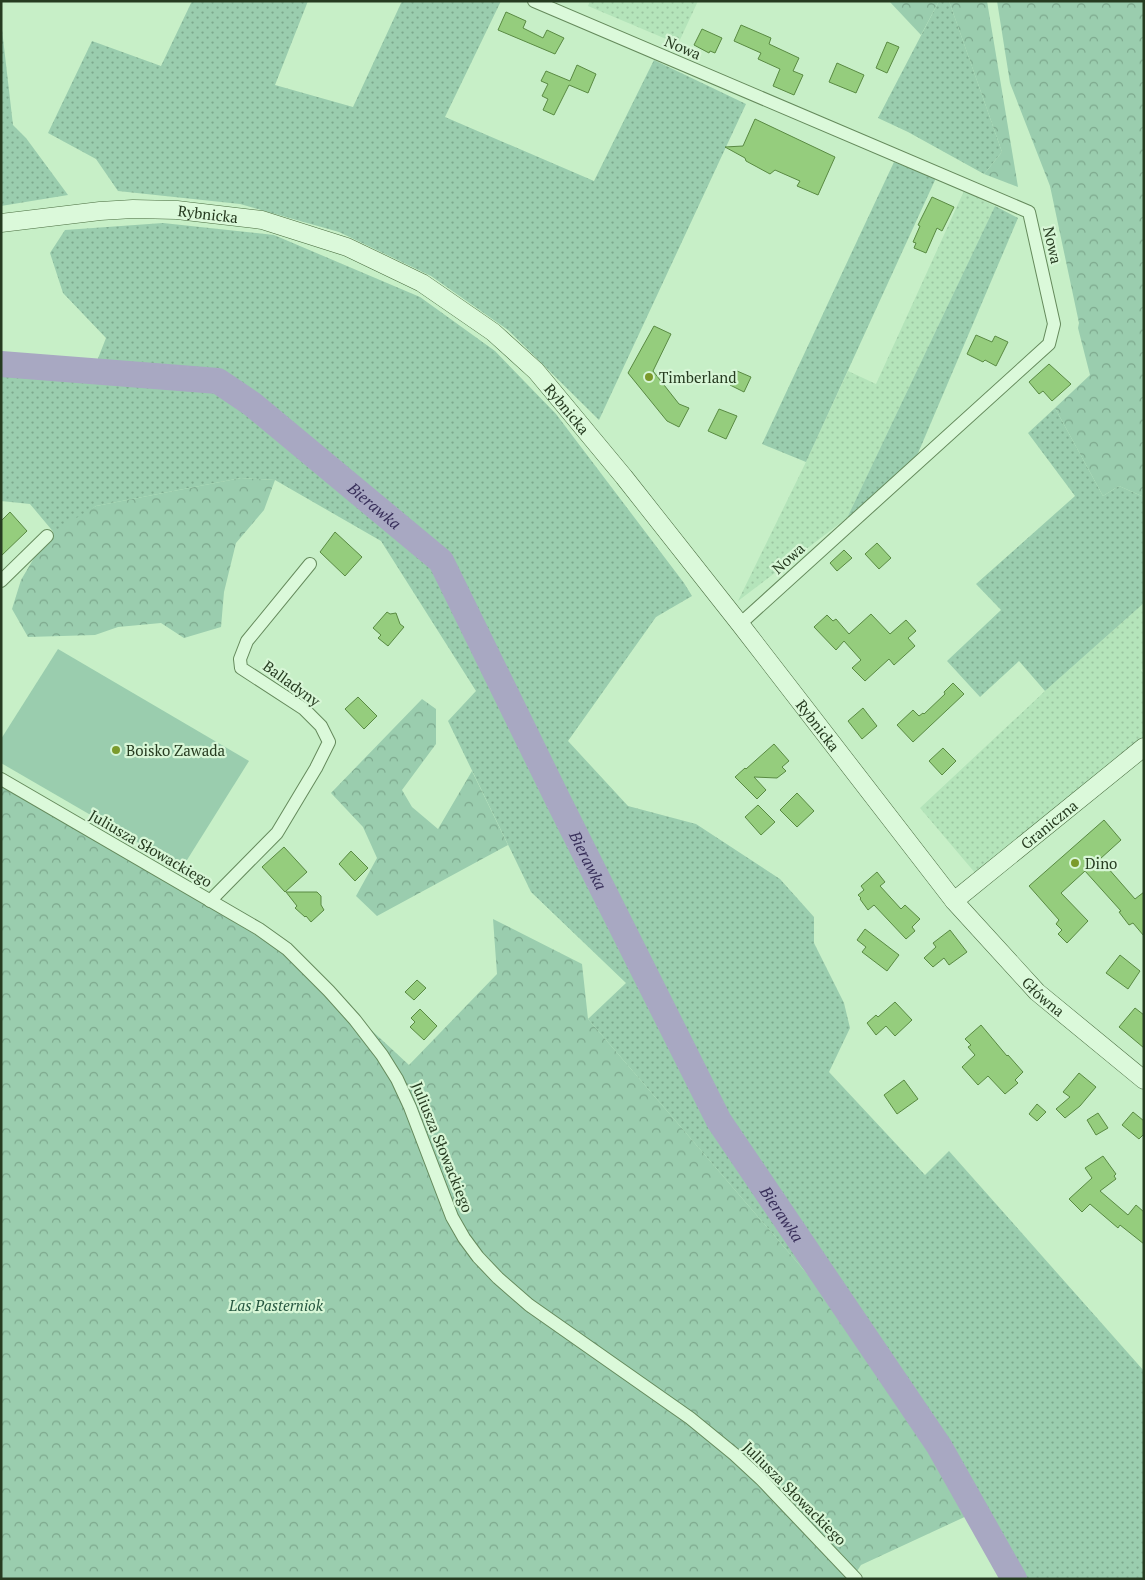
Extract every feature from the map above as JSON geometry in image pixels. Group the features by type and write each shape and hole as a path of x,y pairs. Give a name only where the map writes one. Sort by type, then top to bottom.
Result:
{"main road":[{"name":"Rybnicka","path":"1,223 133,209 177,210 262,220 347,247 422,283 493,332 536,371 624,477 954,901"},
{"name":"Graniczna","path":"954,901 1144,747"},
{"name":"Główna","path":"954,901 1036,992 1144,1080"}],"street":[{"name":"Nowa","path":"534,1 1029,212 1054,324 1048,344 740,624"},
{"path":"1,581 47,536"},
{"name":"Balladyny","path":"210,901 277,833 316,768 329,742 321,726 304,710 242,668 240,659 247,641 310,564"},
{"name":"Juliusza Słowackiego","path":"1,779 259,929 287,949 329,991 382,1055 397,1079 410,1107 452,1217 478,1257 498,1278 529,1305 690,1418 734,1454 761,1479 856,1579"}],"green space":[{"path":"192,1 308,1 275,85 353,107 402,1 501,1 445,117 594,181 654,60 746,104 599,420 508,330 431,276 339,232 240,204 118,191 96,159 48,133 92,41 161,66"},
{"path":"590,1 698,1 678,44 588,6"},
{"path":"889,1 939,1 921,35"},
{"path":"939,1 949,1 1002,152 984,174 908,132 878,118"},
{"path":"949,1 987,1 1018,187 984,174 1002,152"},
{"path":"997,1 1144,1 1144,497 1119,486 1103,496 1055,408 1090,375 1078,328 1079,323 1050,186 1010,83"},
{"path":"1,21 13,125 26,138 68,195 1,206"},
{"path":"894,162 936,178 806,462 762,444"},
{"path":"964,191 995,206 847,518 738,601 848,371 876,384"},
{"path":"995,206 1018,218 916,458 847,518"},
{"path":"163,223 274,235 420,297 495,351 556,414 684,583 692,596 656,617 568,741 628,806 696,824 780,879 814,917 814,943 844,1003 850,1028 829,1072 925,1175 949,1151 1144,1371 1144,1579 1015,1579 910,1394 848,1295 858,1333 588,1019 626,983 531,892 448,721 476,691 381,541 275,480 241,478 96,506 56,535 30,504 1,501 1,372 90,379 106,338 63,293 50,253 65,230"},
{"path":"1055,408 1103,496 1119,486 1144,497 1144,603 1045,691 1019,661 980,697 947,661 1001,610 976,584 1075,496 1028,433"},
{"path":"241,478 275,480 264,510 236,543 224,592 221,627 184,638 161,623 118,627 95,635 28,637 12,609 21,580 47,536 96,506"},
{"path":"1144,603 1144,668 1141,670 1144,674 1144,738 976,874 920,808 1045,691"},
{"name":"Boisko Zawada","path":"58,649 249,761 182,868 1,763 1,739"},
{"path":"422,699 436,709 436,744 402,790 412,807 438,829 472,771 508,845 377,916 356,896 377,858 363,827 331,793"},
{"name":"Las Pasterniok","path":"1,785 278,948 329,991 409,1065 497,974 493,919 582,964 588,1019 858,1333 971,1514 861,1565 852,1579 1,1579"}],"building":[{"path":"506,12 526,21 523,28 543,38 547,30 564,38 555,54 498,30"},
{"path":"741,25 771,38 769,44 799,58 793,71 803,75 794,95 773,86 780,69 758,59 761,53 734,41"},
{"path":"702,29 722,38 715,53 710,51 709,53 694,45"},
{"path":"887,42 899,47 887,73 876,68"},
{"path":"837,63 864,75 856,93 829,82"},
{"path":"577,65 596,74 588,93 569,85 554,115 543,110 548,99 542,96 548,84 541,81 546,71 570,81"},
{"path":"755,119 835,157 818,195 797,186 800,181 775,170 770,174 725,147 743,146"},
{"path":"932,197 954,207 942,231 937,228 926,253 914,248 916,243 913,242 920,226 918,225"},
{"path":"654,326 671,334 653,371 679,404 689,408 679,427 667,421 628,373"},
{"path":"976,335 992,342 995,336 1008,342 996,366 967,354"},
{"path":"1049,364 1071,384 1052,401 1043,391 1039,394 1029,382"},
{"path":"737,371 751,377 744,392 730,385"},
{"path":"719,409 737,416 726,439 708,431"},
{"path":"10,512 27,531 1,556 1,521"},
{"path":"335,532 362,557 345,576 320,552"},
{"path":"877,543 891,558 879,569 865,554"},
{"path":"844,550 852,558 837,571 830,563"},
{"path":"387,612 390,614 396,613 400,624 404,627 388,646 378,638 381,635 373,628"},
{"path":"871,614 890,634 906,620 916,631 908,638 915,646 894,665 889,659 865,681 852,668 861,660 844,641 836,650 814,627 827,615 833,621 836,619 849,634"},
{"path":"953,683 964,694 913,742 897,725 913,710 919,716 924,714 945,694 944,692"},
{"path":"358,697 377,716 364,729 345,709"},
{"path":"863,708 877,726 862,739 848,721"},
{"path":"774,744 789,761 782,767 786,771 777,778 754,777 766,790 757,799 735,777"},
{"path":"943,748 956,761 942,775 929,761"},
{"path":"797,793 814,811 797,827 780,810"},
{"path":"758,805 775,822 761,835 745,817"},
{"path":"1104,820 1121,840 1100,859 1135,899 1144,892 1144,936 1133,923 1129,925 1119,912 1121,911 1085,871 1061,893 1088,921 1067,943 1058,934 1062,930 1056,924 1059,920 1029,886"},
{"path":"284,847 307,872 285,892 262,867"},
{"path":"351,851 368,868 355,881 339,864"},
{"path":"877,872 885,882 880,886 901,909 905,905 920,919 912,927 915,931 906,939 874,905 868,910 858,895 864,890 861,886"},
{"path":"286,892 317,892 321,896 321,905 324,910 311,922 295,908 297,906"},
{"path":"865,929 899,955 887,971 862,952 866,947 857,940"},
{"path":"950,930 967,952 949,965 944,958 933,967 924,958 936,947 933,943"},
{"path":"1120,955 1140,971 1128,989 1106,973"},
{"path":"417,980 426,988 414,1000 405,992"},
{"path":"895,1002 912,1020 895,1036 886,1026 876,1035 867,1023 876,1015 878,1017"},
{"path":"1135,1008 1144,1015 1144,1048 1119,1027"},
{"path":"420,1009 437,1026 424,1040 410,1027 415,1022 411,1018"},
{"path":"981,1025 1023,1072 1015,1080 1018,1083 1005,1094 988,1076 978,1085 962,1067 975,1055 968,1047 971,1045 965,1039"},
{"path":"1079,1073 1096,1087 1080,1106 1065,1118 1056,1109 1070,1097 1063,1092"},
{"path":"904,1080 918,1099 897,1114 884,1095"},
{"path":"1037,1104 1046,1112 1037,1121 1029,1114"},
{"path":"1133,1112 1144,1121 1144,1134 1139,1139 1122,1125"},
{"path":"1098,1113 1108,1128 1096,1135 1087,1120"},
{"path":"1103,1156 1116,1174 1114,1176 1116,1179 1100,1191 1128,1215 1136,1205 1144,1212 1144,1244 1120,1225 1118,1228 1090,1204 1082,1212 1069,1199 1092,1178 1085,1168"}],"waterway":[{"name":"Bierawka","path":"1,364 218,381 252,404 441,561 719,1121 939,1446 1014,1579"}],"place":[{"name":"Timberland","path":"649,377"},
{"name":"Boisko Zawada","path":"116,750"},
{"name":"Dino","path":"1075,863"}]}
